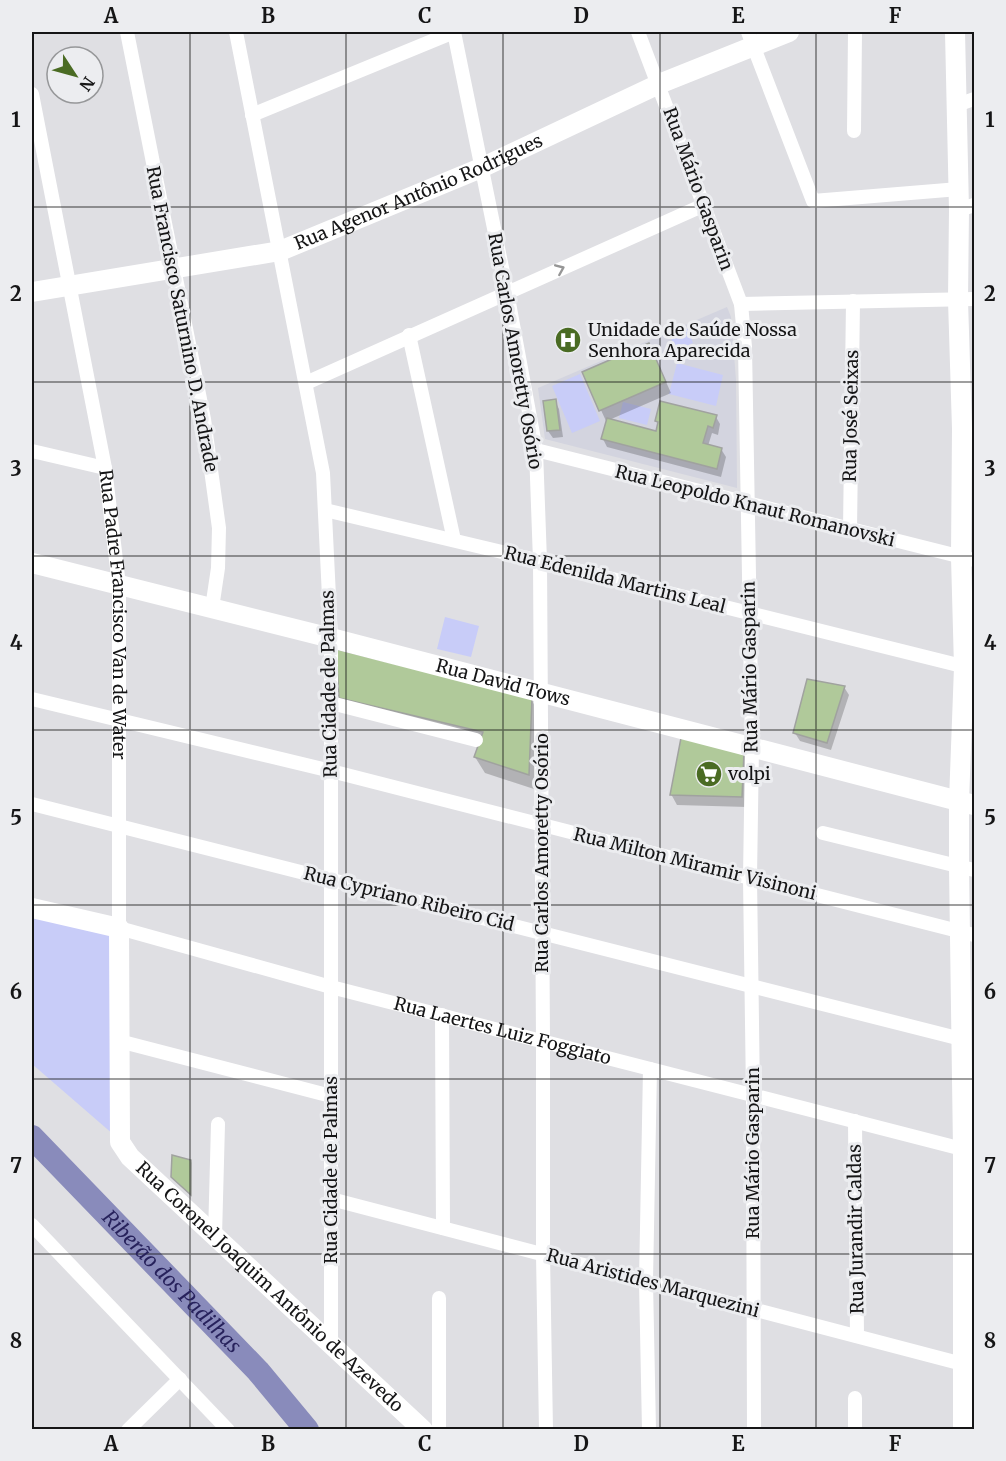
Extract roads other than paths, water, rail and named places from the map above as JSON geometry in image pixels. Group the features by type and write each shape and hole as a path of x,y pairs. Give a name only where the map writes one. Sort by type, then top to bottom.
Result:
{"street":[{"name":"Rua Francisco Saturnino D. Andrade","path":"127,32 204,419 219,528 218,568 212,608"},
{"name":"Rua Cidade de Palmas","path":"236,32 323,473 331,638 331,1344"},
{"path":"252,115 454,32"},
{"name":"Rua Carlos Amoretty Osório","path":"454,32 507,292 536,450 540,561 546,1430"},
{"name":"Rua Mário Gasparin","path":"638,32 741,304 745,347 752,747 750,878 754,1430"},
{"name":"Rua Agenor Antônio Rodrigues","path":"32,292 280,251 481,168 751,39 789,32"},
{"path":"854,131 855,32"},
{"path":"955,32 966,102 959,189 967,208 969,668 967,934 961,1039 969,1150 969,1365 963,1430"},
{"path":"751,39 813,201 959,189"},
{"name":"Rua Padre Francisco Van de Water","path":"32,94 105,468 119,585 120,1142"},
{"path":"306,383 704,205"},
{"path":"741,304 966,299"},
{"name":"Rua José Seixas","path":"850,530 853,301"},
{"path":"409,336 454,540"},
{"name":"Rua Leopoldo Knaut Romanovski","path":"536,450 748,505 968,558"},
{"path":"32,451 105,468"},
{"name":"Rua Edenilda Martins Leal","path":"325,510 969,668"},
{"name":"Rua David Tows","path":"32,563 967,803"},
{"name":"Rua Milton Miramir Visinoni","path":"32,699 331,771 967,934"},
{"path":"331,703 476,740"},
{"name":"Rua Cypriano Ribeiro Cid","path":"32,804 961,1039"},
{"path":"823,832 967,869"},
{"name":"Rua Laertes Luiz Foggiato","path":"32,908 119,928 331,987 969,1150"},
{"path":"442,1015 443,1228"},
{"path":"119,1041 331,1096"},
{"path":"649,1430 646,1281 650,1069"},
{"name":"Rua Jurandir Caldas","path":"855,1121 857,1336"},
{"path":"215,1236 218,1124"},
{"name":"Rua Coronel Joaquim Antônio de Azevedo","path":"120,1142 130,1157 423,1430"},
{"name":"Rua Aristides Marquezini","path":"331,1199 969,1365"},
{"path":"32,1225 228,1430"},
{"path":"439,1430 440,1298"},
{"path":"128,1430 180,1379"},
{"path":"855,1398 855,1430"}],"waterway":[{"name":"Riberão dos Padilhas","path":"32,1137 258,1371 307,1430"}],"place":[{"name":"Unidade de Saúde Nossa Senhora Aparecida","path":"568,340"},
{"name":"volpi","path":"709,774"}]}
